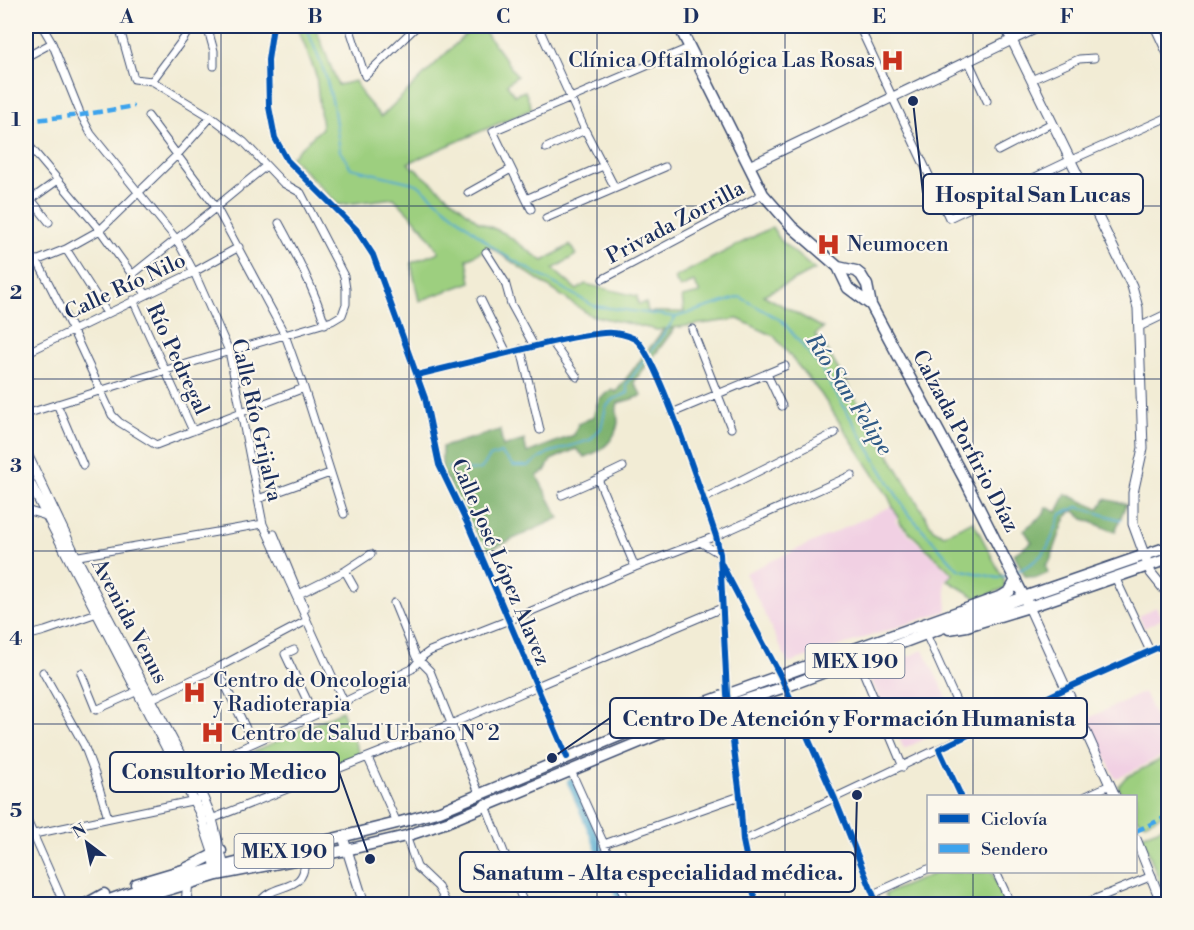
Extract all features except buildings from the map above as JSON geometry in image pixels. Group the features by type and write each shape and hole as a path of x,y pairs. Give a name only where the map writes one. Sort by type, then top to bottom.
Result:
{"main road":[{"name":"Calzada Porfirio Díaz","path":"679,26 764,194 792,227 838,267 848,288 871,305"},
{"path":"1005,26 1132,286 1138,308 1143,448 1133,493 1134,524 1151,573 1168,594"},
{"path":"749,166 1041,26"},
{"name":"Calzada Porfirio Díaz","path":"838,267 861,274 867,285 871,305 1010,567 1026,602"},
{"name":"Avenida Venus","path":"26,452 97,613 141,689"},
{"name":"Avenida Venus","path":"26,475 46,516 72,557 198,799 208,820 220,865"},
{"name":"MEX 190","path":"1026,602 1114,577 1168,547"},
{"name":"MEX 190","path":"220,865 304,860 406,836 487,807 729,705 785,687 926,634 1146,561 1168,559"},
{"path":"908,630 1002,596 1010,591 1016,580"},
{"path":"1026,602 1115,795"},
{"name":"MEX 190","path":"121,904 188,880 220,865 343,837 440,811 479,791 727,694 908,630 926,634"},
{"name":"Avenida Venus","path":"147,701 189,772 198,799"},
{"path":"343,837 363,903"},
{"path":"1137,841 1162,904"},
{"path":"86,904 107,892 183,870 220,865"},
{"path":"186,904 188,880"},
{"name":"MEX 190","path":"98,904 132,892 188,880"}],"street":[{"name":"Calle Río Grijalva","path":"42,26 91,134 177,240 194,272 229,351 263,524 314,638"},
{"path":"26,414 229,351 325,324 338,318 346,304 344,276 301,193 283,183 239,138 211,117 152,81 134,78 119,26"},
{"path":"152,81 191,26"},
{"path":"207,26 214,51 214,66"},
{"name":"Calle José López Alavez","path":"273,26 268,60 269,106 275,138 283,155 356,229 368,246 425,398 439,465 468,525 506,622 567,757"},
{"path":"349,26 365,76 417,26"},
{"path":"538,26 585,130 615,188"},
{"path":"859,26 949,218 1168,117"},
{"path":"1154,26 1168,56"},
{"path":"26,57 52,44"},
{"path":"531,209 493,131 689,48"},
{"path":"1032,80 1079,59 1094,58"},
{"path":"968,60 987,101"},
{"path":"148,116 215,208 239,247 285,335 344,514"},
{"path":"26,265 66,249 100,230 139,193 211,117"},
{"path":"998,151 1053,123"},
{"path":"546,148 585,130"},
{"path":"26,142 100,230 146,294"},
{"path":"133,274 266,166"},
{"path":"526,199 603,166"},
{"path":"546,218 665,167"},
{"path":"468,193 511,169"},
{"path":"29,202 58,180"},
{"path":"301,193 310,182"},
{"path":"26,193 29,202 49,222"},
{"name":"Privada Zorrilla","path":"603,279 764,194"},
{"path":"279,223 315,293 325,324"},
{"name":"Calle Río Nilo","path":"26,353 194,272 239,247"},
{"path":"66,249 107,313"},
{"path":"486,252 505,282 512,304 534,346"},
{"path":"37,260 112,415 119,422 156,445 304,388"},
{"name":"Río Pedregal","path":"133,300 193,430"},
{"path":"481,300 507,353"},
{"path":"1139,327 1168,313"},
{"path":"692,329 731,428"},
{"path":"417,375 534,346 604,333 620,333 637,340 645,351 672,413 716,536 720,554 727,694 740,796 743,841 756,904"},
{"path":"552,342 577,377"},
{"path":"521,349 540,430"},
{"path":"672,413 785,366"},
{"path":"767,374 782,406"},
{"path":"57,404 82,465"},
{"path":"703,499 835,433"},
{"path":"562,495 623,467"},
{"path":"258,499 330,473"},
{"path":"189,772 315,716 412,669 430,651 716,536 852,475"},
{"path":"598,479 635,567"},
{"path":"26,510 46,516"},
{"path":"72,557 263,524"},
{"path":"274,534 315,631 314,638 344,702"},
{"path":"700,542 720,554"},
{"path":"299,594 345,571 371,554"},
{"path":"721,562 780,675 835,799 877,904"},
{"path":"345,571 354,587"},
{"path":"1114,577 1150,651"},
{"path":"394,603 420,662 430,671 487,807 524,904"},
{"path":"208,820 451,724 722,608"},
{"path":"26,636 97,613"},
{"path":"147,701 217,668 306,621"},
{"path":"926,634 971,734"},
{"path":"743,841 1066,688 1168,643"},
{"path":"294,650 285,654 315,716"},
{"path":"858,660 903,767"},
{"path":"217,668 253,743"},
{"path":"43,672 84,745 108,818"},
{"path":"81,673 96,710 141,689"},
{"path":"939,749 961,795"},
{"path":"368,758 397,823"},
{"path":"571,771 604,844 627,904"},
{"path":"1088,795 1110,785"},
{"path":"604,844 740,796"},
{"path":"34,834 198,799"},
{"path":"26,818 64,904"},
{"path":"406,836 417,867 438,887 447,904"},
{"path":"259,904 267,895 303,876 304,860"},
{"path":"873,894 927,869"},
{"path":"996,873 1011,904"},
{"path":"1083,904 1152,876"}],"shaded area":[{"path":"894,505 900,515 895,521 952,575 945,580 947,611 788,663 745,573"},
{"path":"1156,607 1162,619 1144,628 1139,616"},
{"path":"923,650 945,693 956,723 904,749 868,675"},
{"path":"1144,692 1168,745 1168,753 1116,779 1086,719"}],"green space":[{"path":"297,26 315,26 338,85 355,81 363,96 381,117 469,31 481,26 517,76 507,84 514,95 525,91 532,109 408,163 479,222 504,233 543,261 570,245 576,255 553,269 577,290 585,284 637,296 638,304 646,303 648,312 684,312 682,297 700,293 694,282 680,288 674,278 772,227 781,241 815,270 763,295 823,328 815,335 825,347 933,529 944,535 973,521 1004,580 1005,588 978,599 947,580 953,574 901,524 888,496 821,394 774,336 738,319 657,330 590,315 490,247 467,259 471,282 419,301 411,263 439,252 423,228 394,198 339,205 291,157 322,128 316,75"},
{"path":"675,328 634,382 642,396 618,403 618,423 610,441 602,449 585,457 576,449 551,460 545,471 537,476 559,518 485,552 442,470 442,447 500,430 503,447 524,440 527,453 574,435 578,424 593,417 599,399 612,389 616,392 664,329"},
{"path":"1066,494 1099,509 1105,499 1126,504 1115,532 1082,518 1075,511 1070,512 1066,517 1050,561 1046,565 1048,573 1037,578 1025,576 1014,554 1032,542 1024,530 1044,514 1046,507 1057,512"},
{"path":"342,711 360,755 271,793 253,752"},
{"path":"1168,756 1168,812 1145,823 1137,819 1137,795 1122,795 1118,786 1126,777"},
{"path":"1168,825 1168,904 1142,835"},
{"path":"936,873 992,873 1006,904 889,904 885,894"}],"waterway":[{"name":"Río San Felipe","path":"306,26 325,74 333,104 340,151 351,168 417,184 499,252 594,306 676,317 740,297 782,321 819,365 906,511 958,569 998,578 1008,575"},
{"path":"448,468 463,466 470,471 481,469 490,457 501,453 514,466 528,466 548,453 590,440 601,428 606,407 612,400 628,393 626,385 676,317"},
{"name":"Río San Felipe","path":"1016,572 1035,561 1046,549 1061,514 1078,507 1121,520"},
{"path":"571,782 623,904"}],"marked path":[{"path":"26,121 134,106"},
{"path":"1137,831 1168,816"}],"cycle path":[{"path":"273,26 268,60 269,107 275,138 287,160 356,229 373,255 425,398 439,465 468,525 567,757"},
{"path":"417,375 559,340 595,334 612,333 627,336 635,339 644,350 679,430 716,536 720,554 727,694 740,796 743,841 756,904"},
{"path":"722,565 780,675 835,799 877,904"},
{"path":"961,795 939,749 1168,643"}],"place":[{"name":"Clínica Oftalmológica Las Rosas","path":"893,60"},
{"name":"Hospital San Lucas","path":"913,101"},
{"name":"Neumocen","path":"829,244"},
{"name":"Centro de Oncologia y Radioterapia","path":"195,692"},
{"name":"Centro de Salud Urbano N° 2","path":"213,733"},
{"name":"Centro De Atención y Formación Humanista","path":"552,758"},
{"name":"Sanatum - Alta especialidad médica.","path":"857,795"},
{"name":"Consultorio Medico","path":"370,859"}]}
